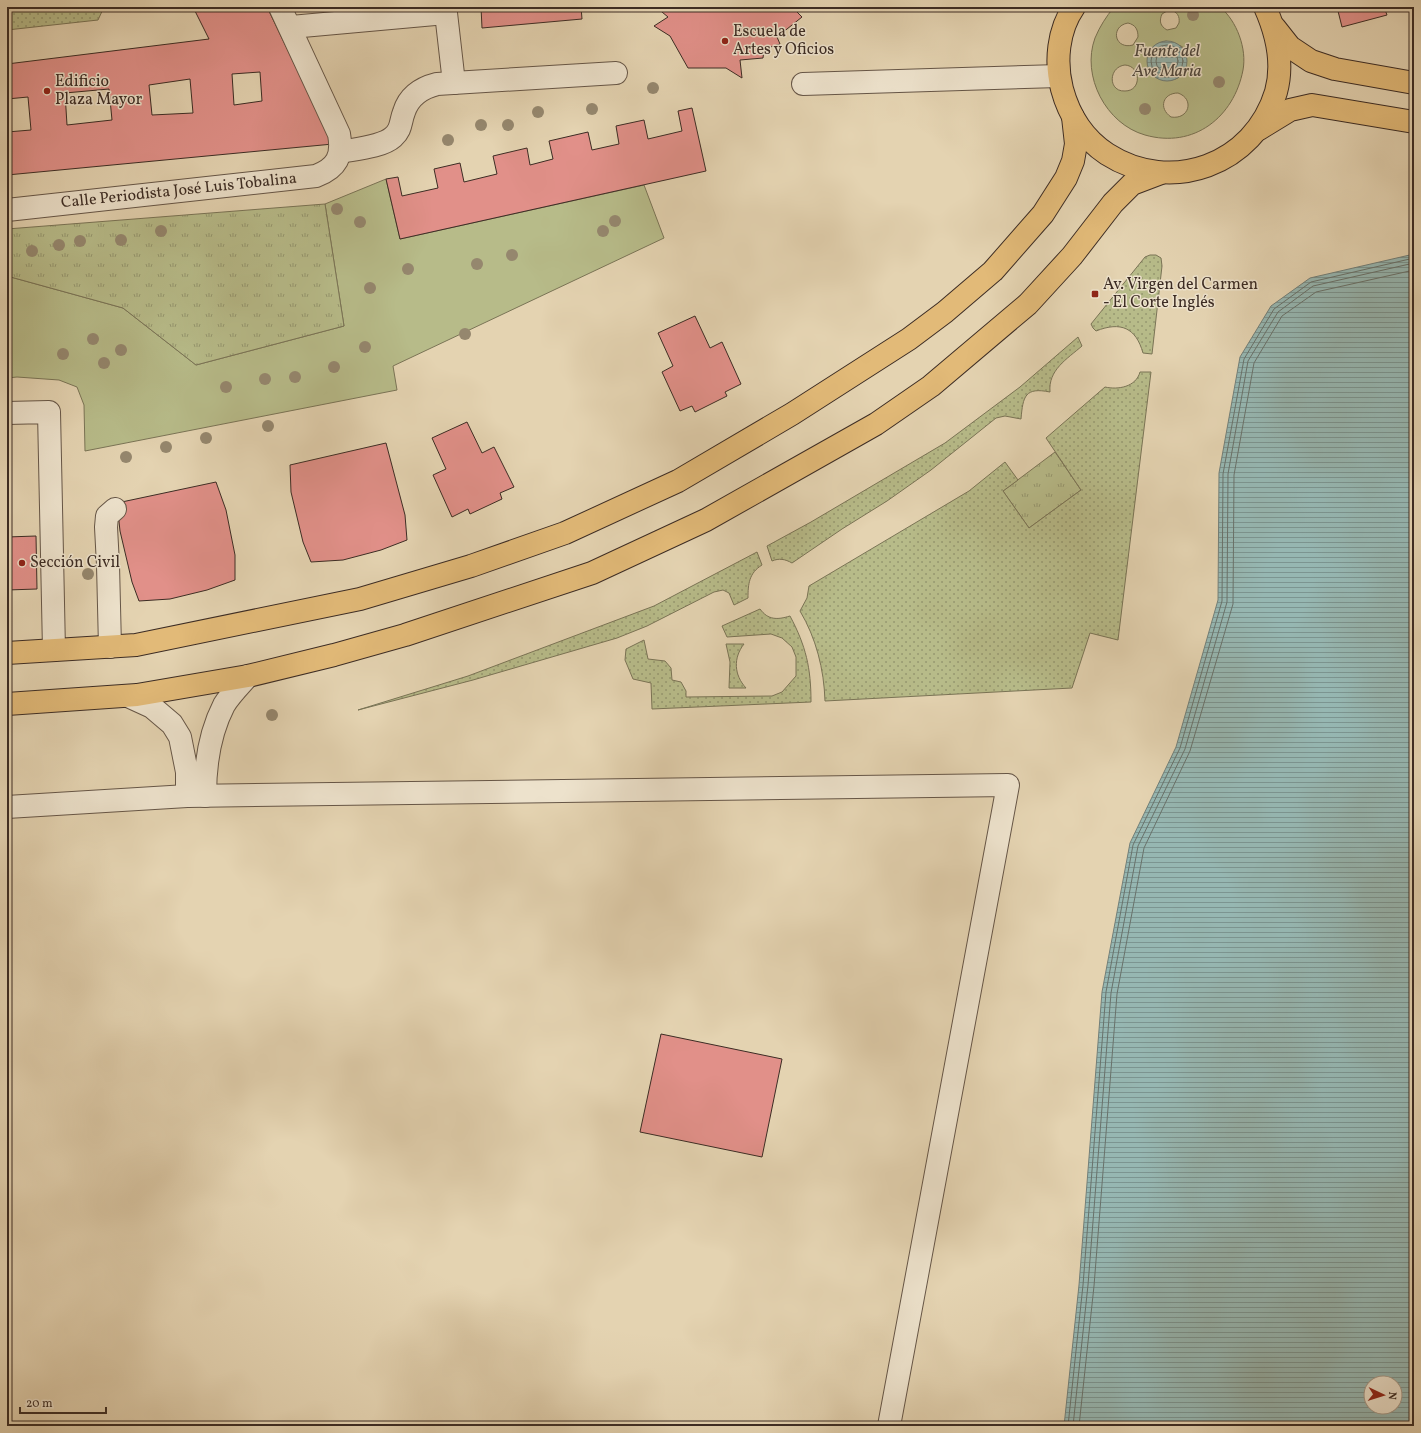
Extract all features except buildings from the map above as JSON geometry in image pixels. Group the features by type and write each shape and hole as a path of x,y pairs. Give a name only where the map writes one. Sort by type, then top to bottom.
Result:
{"highway":[{"path":"1071,9 1062,33 1058,54 1059,76 1064,97 1073,117 1085,135 1101,150 1119,162 1139,169 1161,173 1183,172 1204,168 1224,159 1241,146 1256,130 1268,112 1276,92 1279,70 1279,49 1274,27 1265,7"},
{"path":"1274,27 1290,47 1311,62 1335,69 1414,83"},
{"path":"1256,130 1290,110 1312,105 1414,122"},
{"path":"7,653 136,645 360,599 471,566 565,533 678,480 792,414 908,339 945,312 993,271 1043,214 1066,178 1073,161 1076,144 1073,117"},
{"path":"7,704 128,696 248,676 334,655 404,635 592,573 706,520 876,424 931,386 1028,304 1072,256 1113,203 1132,184 1161,173"}],"street":[{"path":"280,7 339,134 341,143 340,152 387,142 394,137 399,130 403,113 408,102 416,93 426,87 437,84 616,73"},
{"path":"290,27 446,10 454,83"},
{"path":"803,84 1059,76"},
{"name":"Calle Periodista José Luis Tobalina","path":"7,210 316,176 332,168 340,152"},
{"path":"7,413 49,412 54,650"},
{"path":"110,647 106,527 107,516 115,509"},
{"path":"196,796 205,769 211,734 224,704 248,676"},
{"path":"128,696 152,707 172,724 180,737 187,772 196,796"},
{"path":"7,807 196,796 1008,785 889,1426"}],"green space":[{"path":"7,7 104,7 98,20 7,30"},
{"path":"1114,7 1220,7 1226,13 1236,28 1239,36 1242,45 1244,62 1238,87 1231,102 1221,115 1209,125 1195,133 1180,137 1163,138 1145,135 1131,129 1119,121 1100,97 1094,82 1091,68 1095,38","holes":["1171,10 1178,15 1179,23 1176,28 1167,30 1162,25 1160,21 1162,14","1128,23 1136,28 1138,37 1133,45 1127,46 1118,41 1117,33 1122,25","1166,41 1179,45 1184,49 1186,53 1186,61 1178,78 1168,80 1159,79 1153,74 1149,67 1148,59 1150,52 1156,45","1125,65 1134,69 1137,74 1137,83 1131,90 1125,91 1115,88 1112,79 1115,70","1178,93 1183,96 1187,100 1188,104 1186,112 1177,117 1171,117 1164,109 1164,102 1169,95"]},
{"path":"386,179 400,239 644,185 664,238 393,366 397,390 85,451 84,405 77,387 59,380 17,377 7,378 7,276 123,308 196,365 344,326 325,204"},
{"path":"325,204 344,326 196,365 123,308 7,276 7,229"},
{"path":"1156,255 1161,258 1162,266 1152,354 1143,353 1140,344 1132,332 1126,329 1113,327 1096,331 1091,324 1145,257"},
{"path":"1078,337 1082,346 1065,360 1055,371 1050,384 1050,392 1030,392 1024,399 1021,419 1005,416 996,418 931,470 887,501 792,563 782,559 772,561 767,546 811,522 945,443 1020,387"},
{"path":"1140,372 1151,372 1118,640 1090,633 1072,688 825,701 823,677 815,643 800,611 807,598 809,586 969,491 1005,462 1018,480 1003,491 1029,528 1081,490 1046,438 1105,387 1121,388 1131,384 1138,377"},
{"path":"1055,452 1081,490 1029,528 1003,491"},
{"path":"757,552 762,565 754,572 750,579 748,598 734,605 729,593 723,590 714,592 647,626 617,638 473,680 358,710 468,676 654,606"},
{"path":"760,609 763,613 773,618 790,616 804,647 809,668 811,702 652,709 651,683 633,679 625,660 626,649 644,640 648,659 665,661 671,668 672,680 681,682 686,691 686,697 772,696 782,692 796,676 796,657 792,647 782,638 771,634 727,637 722,626"},
{"path":"726,644 744,644 740,649 736,666 739,678 746,688 729,688 730,662"}],"water":[{"name":"Fuente del Ave Maria","path":"1163,41 1171,41 1178,44 1184,50 1187,61 1184,72 1178,78 1171,81 1163,81 1156,78 1150,72 1147,65 1147,57 1150,50 1156,44"},
{"path":"1414,254 1414,1426 1064,1426 1079,1285 1102,992 1130,843 1176,747 1218,600 1219,473 1240,357 1271,306 1310,278"}],"place":[{"name":"Escuela de Artes y Oficios","path":"725,41"},
{"name":"Edificio Plaza Mayor","path":"47,91"},
{"name":"Av. Virgen del Carmen - El Corte Inglés","path":"1095,294"},
{"name":"Sección Civil","path":"22,563"}]}
